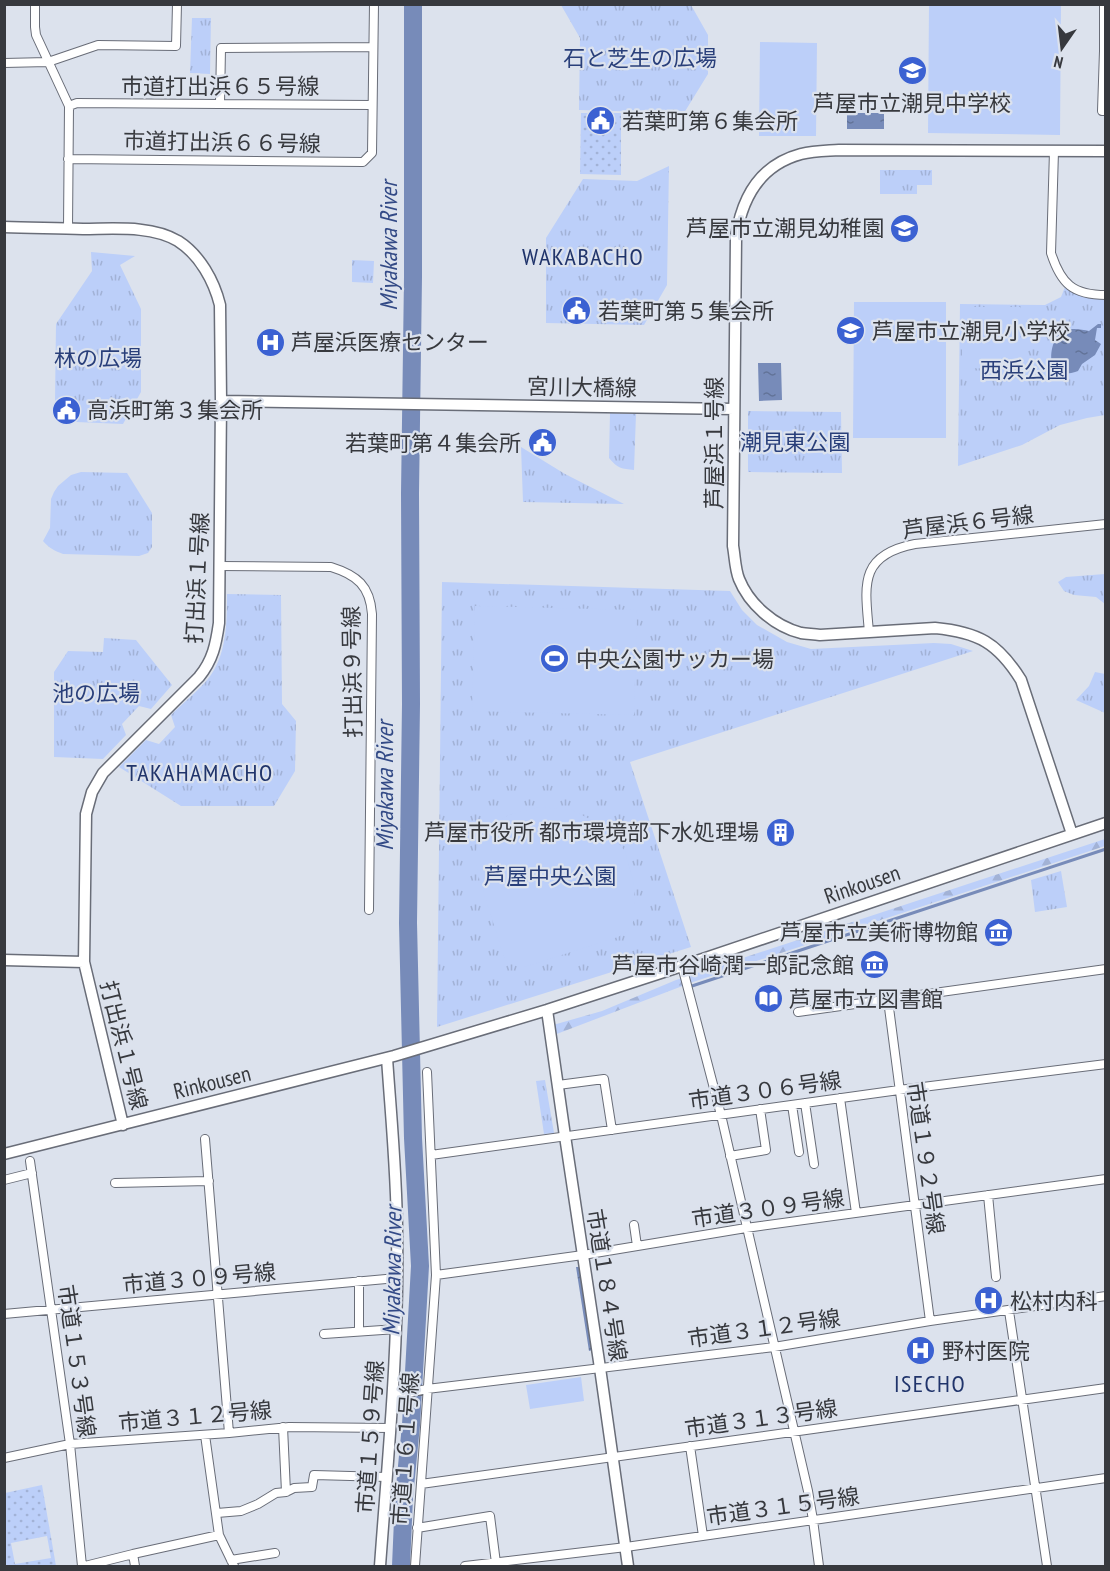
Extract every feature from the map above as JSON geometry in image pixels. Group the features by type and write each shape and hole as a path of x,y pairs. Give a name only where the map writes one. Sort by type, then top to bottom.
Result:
{"street":[{"path":"35,4 36,35 69,106 68,228"},
{"path":"4,63 48,62 98,45 176,46 177,4"},
{"path":"372,105 374,4"},
{"path":"1104,4 1104,111"},
{"path":"220,104 221,48 373,47"},
{"name":"市道打出浜６５号線","path":"69,106 77,103 372,105"},
{"name":"市道打出浜６６号線","path":"68,159 363,162 372,153 372,105"},
{"name":"芦屋浜１号線","path":"1072,834 1021,680 1011,663 989,643 971,634 935,628 819,635 800,633 759,609 747,593 738,577 733,546 735,237 751,189 772,168 801,154 816,151 1106,151"},
{"path":"1054,151 1051,254 1055,266 1064,282 1079,292 1106,295"},
{"name":"打出浜１号線","path":"4,227 146,231 162,235 178,241 192,253 212,280 220,305 221,401 217,639 210,662 199,677 103,773 92,792 85,824 84,962 123,1125"},
{"name":"宮川大橋線","path":"221,401 734,410"},
{"name":"芦屋浜６号線","path":"869,632 866,585 876,561 890,551 915,544 1106,524"},
{"name":"打出浜９号線","path":"219,566 331,567 348,573 368,592 372,614 369,910"},
{"name":"Rinkousen","path":"4,1154 391,1057 682,966 1106,823"},
{"path":"4,960 84,962"},
{"path":"682,966 730,1156 774,1347 813,1520 819,1566"},
{"path":"798,1012 1106,969"},
{"name":"市道１９２号線","path":"888,1000 930,1321"},
{"name":"市道１８４号線","path":"547,1010 628,1566"},
{"name":"市道１５９号線","path":"380,1566 391,1428 397,1395 398,1233 391,1057"},
{"name":"市道３０６号線","path":"431,1155 899,1090 1106,1064"},
{"name":"市道１６１号線","path":"415,1566 425,1389 436,1275 427,1072"},
{"path":"558,1085 604,1079 612,1130"},
{"path":"840,1098 855,1213"},
{"path":"805,1103 814,1164"},
{"path":"792,1105 799,1152"},
{"path":"730,1156 766,1150 760,1109"},
{"path":"205,1139 230,1433"},
{"name":"市道１５３号線","path":"30,1161 70,1444 83,1566"},
{"path":"4,1180 32,1173"},
{"name":"市道３０９号線","path":"436,1275 583,1255 746,1228 1106,1179"},
{"path":"115,1183 209,1181"},
{"path":"988,1195 996,1276"},
{"path":"634,1225 637,1246"},
{"name":"市道３０９号線","path":"4,1314 397,1278"},
{"path":"359,1281 359,1331"},
{"name":"市道３１２号線","path":"397,1395 425,1389 774,1347 930,1321 1106,1296"},
{"path":"1009,1311 1047,1566"},
{"path":"324,1334 396,1329"},
{"name":"市道３１３号線","path":"421,1484 1106,1388"},
{"path":"283,1427 286,1492"},
{"name":"市道３１２号線","path":"4,1458 70,1444 283,1427 391,1428"},
{"path":"205,1435 219,1535 233,1563 275,1553"},
{"path":"690,1446 703,1536"},
{"path":"217,1513 241,1511 276,1493 294,1488 312,1487 314,1475 387,1477"},
{"name":"市道３１５号線","path":"465,1566 626,1547 1106,1478"},
{"path":"417,1528 490,1516 496,1563"},
{"path":"83,1566 219,1535"},
{"path":"133,1554 135,1566"}],"green space":[{"name":"石と芝生の広場","path":"561,5 691,5 708,35 708,74 684,113 579,110 580,38"},
{"path":"929,5 1061,5 1060,135 928,133"},
{"path":"192,18 211,18 210,74 190,73"},
{"path":"760,42 817,43 816,136 759,136"},
{"path":"581,113 621,113 621,175 580,174"},
{"path":"669,166 667,285 644,325 546,323 546,238 583,179 637,181"},
{"path":"880,170 932,170 932,185 917,185 917,194 880,194"},
{"name":"林の広場","path":"91,252 135,256 120,265 141,309 141,392 123,424 76,422 76,401 55,401 56,324 92,271"},
{"path":"352,260 374,261 373,283 352,282"},
{"name":"西浜公園","path":"1065,287 1084,296 1105,299 1105,415 1060,425 1022,445 958,466 960,304 1045,305 1061,297"},
{"path":"854,302 946,302 946,438 853,438"},
{"path":"962,307 1020,307 1020,369 962,368"},
{"name":"潮見東公園","path":"748,411 841,412 842,473 748,472"},
{"path":"610,413 636,414 634,470 620,467 609,458"},
{"path":"521,447 565,474 624,504 523,502"},
{"path":"81,472 127,473 152,513 152,547 148,553 139,556 63,554 52,549 43,541 50,528 51,499 54,492 71,475"},
{"path":"1105,574 1105,604 1096,597 1074,595 1064,591 1058,582 1066,577"},
{"name":"芦屋中央公園","path":"442,582 730,591 742,610 757,625 787,642 811,649 934,643 951,644 973,651 630,762 691,947 437,1027"},
{"path":"227,594 281,595 282,704 296,721 295,771 274,806 181,806 119,767 146,740 159,744 175,727 171,715 204,684 214,670 225,638"},
{"name":"中央公園サッカー場","path":"475,606 637,610 634,715 472,711"},
{"name":"池の広場","path":"104,638 136,640 172,685 151,709 139,706 122,724 126,735 103,759 54,757 54,672 68,651 103,652"},
{"path":"1095,672 1105,674 1105,713 1076,700 1089,686"},
{"path":"539,807 572,810 605,827 625,851 634,885 635,911 633,922 627,932 618,937 521,968 505,960 479,878 476,851 485,832 508,815"},
{"path":"1105,839 1105,846 693,982 554,1035 553,1025 602,1011 676,980"},
{"path":"1061,871 1067,907 1035,912 1031,880"},
{"path":"545,1080 554,1133 544,1134 536,1081"},
{"path":"581,1377 584,1401 530,1409 526,1385"},
{"path":"42,1485 56,1566 5,1566 5,1493","holes":["47,1536 51,1558 15,1564 11,1543"]}],"water":[{"path":"847,113 884,113 884,129 847,129"},
{"path":"1101,324 1101,328 1097,328 1095,340 1101,344 1095,355 1082,364 1078,371 1064,373 1052,366 1052,347 1057,336 1067,330 1089,331"},
{"path":"758,363 781,363 782,400 759,401"},
{"path":"576,1267 580,1267 592,1350 589,1351"}],"waterway":[{"name":"Miyakawa River","path":"401,1566 420,1266 413,1138 408,923 411,704 413,4"},
{"path":"692,986 1106,849"}],"place":[{"name":"芦屋市立潮見中学校","path":"912,71"},
{"name":"若葉町第６集会所","path":"601,121"},
{"name":"芦屋市立潮見幼稚園","path":"905,228"},
{"name":"若葉町第５集会所","path":"577,311"},
{"name":"芦屋市立潮見小学校","path":"851,331"},
{"name":"芦屋浜医療センター","path":"270,342"},
{"name":"高浜町第３集会所","path":"66,410"},
{"name":"若葉町第４集会所","path":"542,443"},
{"name":"中央公園サッカー場","path":"555,659"},
{"name":"芦屋市役所 都市環境部下水処理場","path":"780,832"},
{"name":"芦屋市立美術博物館","path":"999,932"},
{"name":"芦屋市谷崎潤一郎記念館","path":"875,965"},
{"name":"芦屋市立図書館","path":"768,999"},
{"name":"松村内科","path":"989,1301"},
{"name":"野村医院","path":"921,1351"}],"district":[{"name":"WAKABACHO","path":"583,256"},
{"name":"TAKAHAMACHO","path":"200,772"},
{"name":"ISECHO","path":"930,1383"}]}
